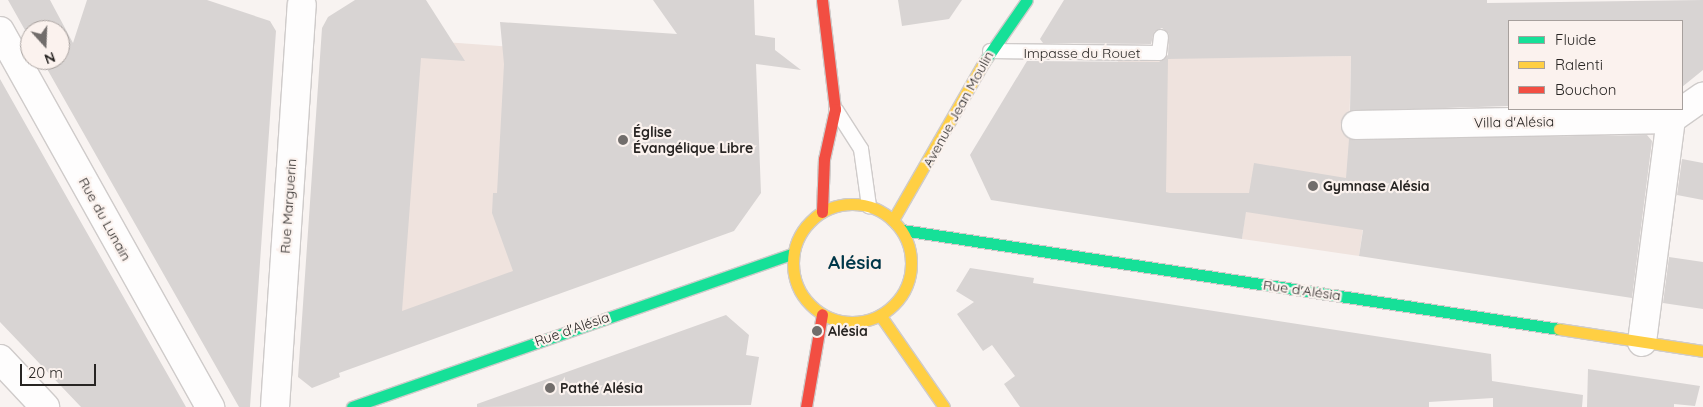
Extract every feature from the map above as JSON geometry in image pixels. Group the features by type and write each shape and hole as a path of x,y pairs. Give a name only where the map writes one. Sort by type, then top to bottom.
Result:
{"main road":[{"path":"822,0 835,109 824,160 822,212"},
{"name":"Avenue Jean Moulin","path":"894,220 990,51 1027,0"},
{"path":"852,204 870,206 894,220 902,230 911,253 910,277 899,299 880,315 845,322 822,314 801,293 794,273 794,253 802,232 822,212 852,204"},
{"name":"Rue d'Alésia","path":"902,230 1703,350"},
{"name":"Rue d'Alésia","path":"352,407 794,253"},
{"path":"806,407 822,314"},
{"path":"880,315 944,407"}],"street":[{"name":"Rue Marguerin","path":"275,407 299,2"},
{"name":"Rue du Lunain","path":"0,31 210,407"},
{"path":"1642,342 1671,119 1703,96"},
{"name":"Villa d'Alésia","path":"1356,125 1671,119"},
{"path":"0,359 44,407"}],"lane":[{"name":"Impasse du Rouet","path":"990,51 1159,53 1162,37"},
{"path":"835,109 861,149 870,206"}],"shaded area":[{"path":"403,39 539,49 559,294 368,318"},
{"path":"1351,56 1349,138 1376,138 1377,193 1368,193 1359,256 1242,239 1248,193 1170,193 1096,189 1116,153 1118,59"}],"building":[{"path":"8,0 50,0 61,20 20,20"},
{"path":"87,0 207,0 270,21 276,31 250,407 239,407 48,70 70,70 70,37 73,43"},
{"path":"355,0 426,0 465,61 421,58 402,311 513,271 492,213 493,193 497,193 504,64 500,22 677,34 653,0 754,0 755,35 775,38 775,50 801,70 756,64 761,193 734,231 339,373 340,377 312,388 298,377 322,28 328,17"},
{"path":"898,0 962,0 949,19 902,26"},
{"path":"1064,0 1487,0 1487,3 1703,0 1703,70 1683,86 1683,20 1508,20 1508,106 1350,111 1351,56 1168,59 1166,192 1170,193 1249,193 1254,163 1346,178 1349,139 1647,135 1652,141 1632,298 1359,256 1363,230 1246,212 1242,239 991,200 970,155 1027,61 1159,62 1168,55 1169,34 1162,28 1154,32 1151,44 1043,43 1040,39"},
{"path":"0,79 186,407 81,407 0,322"},
{"path":"1682,159 1703,163 1703,200 1677,195"},
{"path":"1669,257 1703,262 1703,309 1663,303"},
{"path":"970,268 1034,278 1033,283 1491,354 1492,381 1583,395 1582,407 1493,407 1493,398 1429,402 1429,407 1020,407 1004,384 1015,376 992,345 983,351 957,314 974,302 956,291"},
{"path":"726,315 749,335 746,355 759,357 751,405 477,407 477,404"},
{"path":"1588,369 1700,386 1695,406 1674,404 1674,407 1587,407"}],"traffic: fast":[{"path":"984,62 1027,0"},
{"path":"902,230 1559,329"},
{"path":"352,407 793,253"}],"traffic: slow":[{"path":"893,220 984,62"},
{"path":"852,204 875,208 894,221 907,240 911,263 907,286 894,305 875,318 852,322 829,318 810,305 797,286 793,263 797,240 810,221 829,208 852,204"},
{"path":"880,315 944,407"},
{"path":"1559,329 1703,351"}],"traffic: jam":[{"path":"822,0 835,109 824,159 822,212"},
{"path":"806,407 822,314"}],"place":[{"name":"Église Évangélique Libre","path":"623,140"},
{"name":"Gymnase Alésia","path":"1313,186"},
{"name":"Alésia","path":"817,331"},
{"name":"Pathé Alésia","path":"550,388"}],"district":[{"name":"Alésia","path":"855,263"}]}
